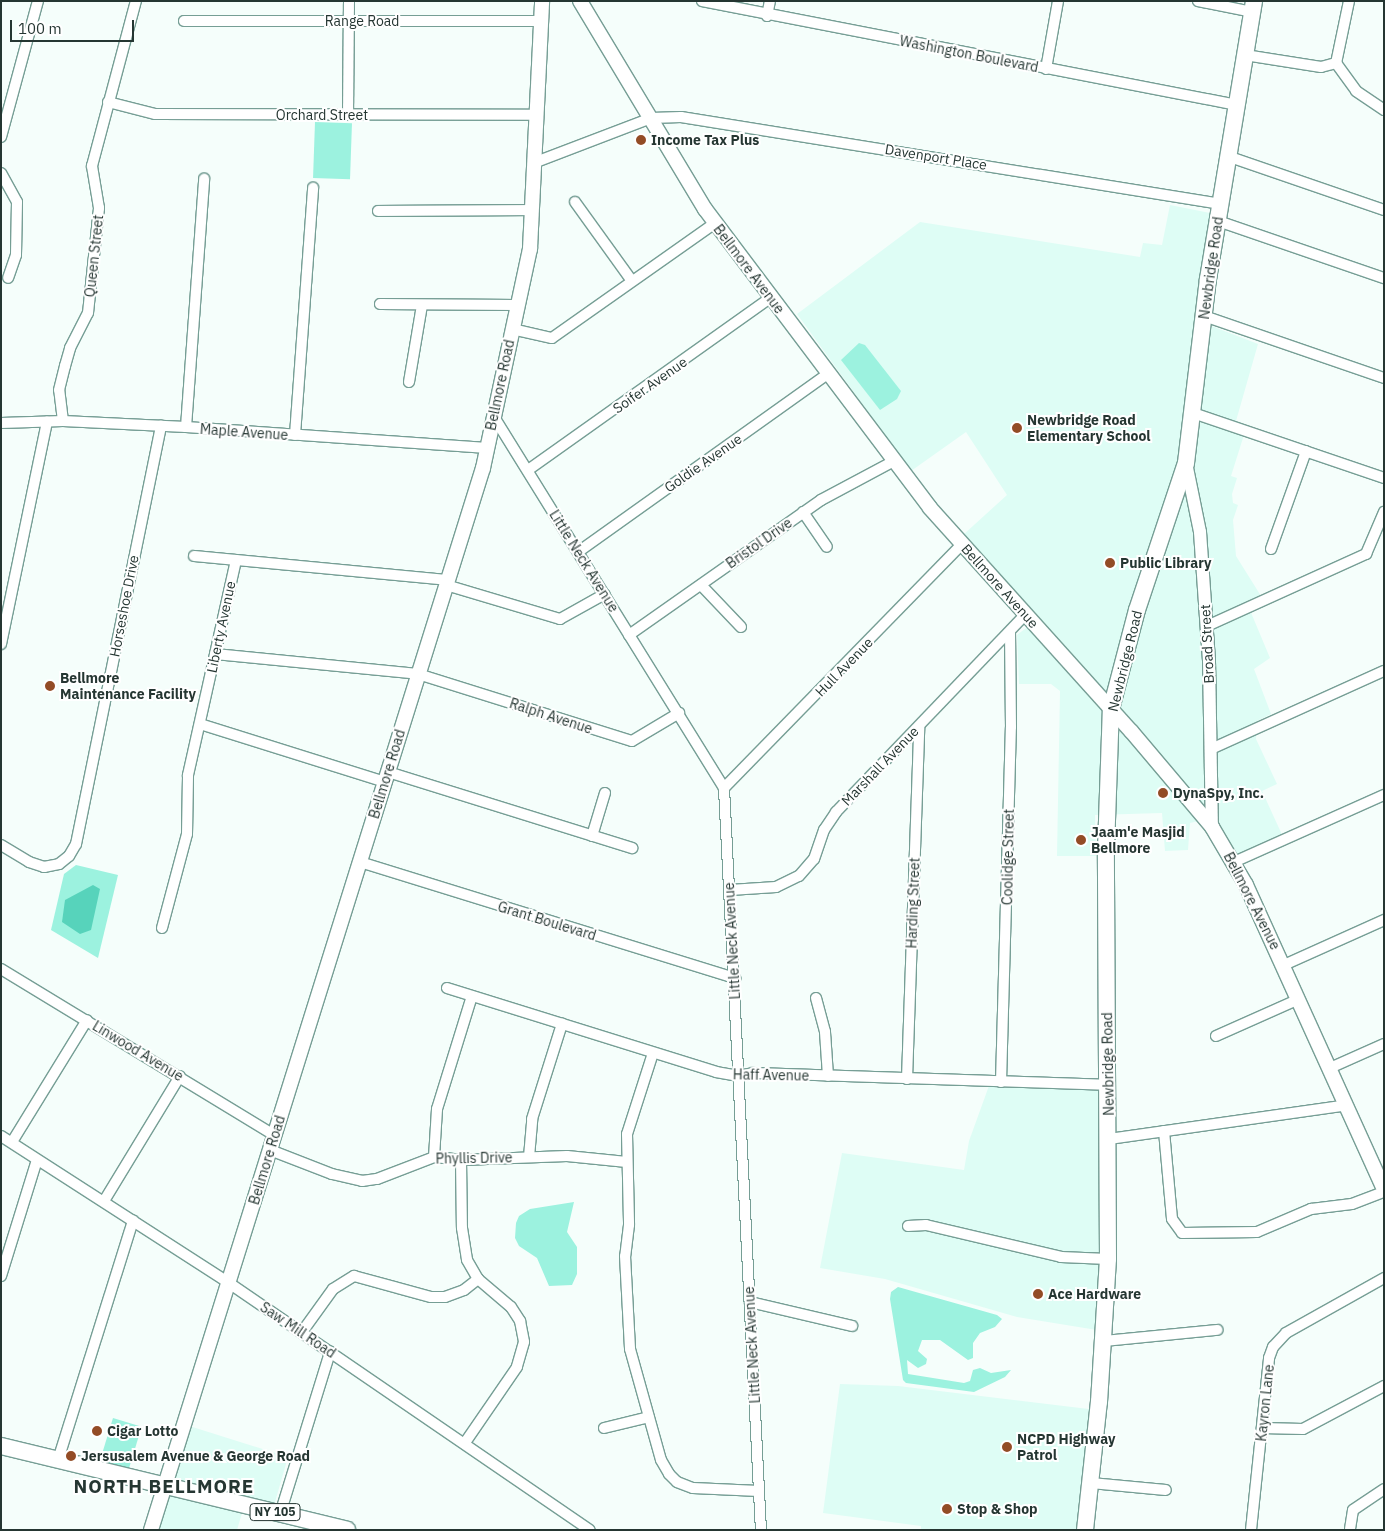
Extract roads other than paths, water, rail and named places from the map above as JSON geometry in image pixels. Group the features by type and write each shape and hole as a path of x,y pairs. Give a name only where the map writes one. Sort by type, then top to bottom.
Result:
{"main road":[{"name":"Bellmore Road","path":"151,1530 447,582 487,448 516,305 530,249 536,162 542,1"},
{"name":"Bellmore Avenue","path":"580,1 715,223 894,461 962,544 1111,709 1212,827 1234,862 1284,965 1347,1105 1380,1170 1384,1191"},
{"name":"Newbridge Road","path":"1085,1530 1104,1341 1108,1259 1109,1139 1106,849 1111,709 1137,610 1186,463 1204,316 1253,6"},
{"name":"NY 105","path":"1,1446 347,1530"}],"street":[{"path":"1,137 38,1"},
{"name":"Queen Street","path":"63,421 59,390 64,366 70,348 88,313 99,208 92,166 136,1"},
{"path":"348,115 349,1"},
{"name":"Washington Boulevard","path":"702,1 767,16 1237,106"},
{"path":"767,16 770,1"},
{"path":"1046,69 1058,1"},
{"path":"1198,1 1253,6"},
{"path":"1349,1 1336,63 1356,91 1384,110"},
{"name":"Range Road","path":"184,20 541,21"},
{"path":"1245,55 1321,66 1336,63"},
{"name":"Orchard Street","path":"108,102 155,114 538,115"},
{"name":"Davenport Place","path":"536,162 651,118 681,117 1221,204"},
{"path":"1230,157 1384,210"},
{"path":"1,173 17,202 16,255 8,278"},
{"path":"186,428 204,179"},
{"path":"295,435 313,188"},
{"path":"575,202 632,282"},
{"path":"378,211 533,210"},
{"path":"1218,221 1384,278"},
{"path":"512,329 552,338 715,223"},
{"name":"Soifer Avenue","path":"528,470 770,298"},
{"path":"380,304 516,305"},
{"path":"409,382 422,305"},
{"path":"1204,316 1384,378"},
{"name":"Goldie Avenue","path":"578,552 828,374"},
{"path":"1193,412 1384,478"},
{"name":"Little Neck Avenue","path":"494,417 724,788 735,978 761,1530"},
{"name":"Maple Avenue","path":"1,423 63,421 161,426 487,448"},
{"path":"1,644 46,422"},
{"name":"Horseshoe Drive","path":"1,845 30,862 44,867 59,864 70,856 76,844 161,426"},
{"path":"1271,549 1306,451"},
{"name":"Bristol Drive","path":"629,635 803,512 894,461"},
{"name":"Broad Street","path":"1186,463 1200,532 1207,626 1212,827"},
{"path":"803,512 827,547"},
{"path":"1207,626 1366,554 1384,512"},
{"name":"Hull Avenue","path":"724,788 740,775 962,544"},
{"path":"194,556 447,582 560,619 605,594"},
{"name":"Liberty Avenue","path":"162,928 187,834 188,775 236,560"},
{"path":"701,585 741,627"},
{"name":"Marshall Avenue","path":"730,890 776,887 799,876 814,859 824,830 836,812 1026,614"},
{"name":"Coolidge Street","path":"1001,1082 1011,727 1010,632"},
{"name":"Ralph Avenue","path":"216,654 418,674 632,741 679,713"},
{"path":"1211,749 1384,671"},
{"path":"200,724 632,848"},
{"name":"Harding Street","path":"907,1079 919,727"},
{"path":"592,836 605,793"},
{"path":"1234,862 1384,795"},
{"name":"Grant Boulevard","path":"360,862 735,978"},
{"path":"1284,965 1384,920"},
{"name":"Linwood Avenue","path":"1,969 180,1076 274,1135"},
{"name":"Haff Avenue","path":"447,988 653,1053 739,1076 753,1073 1108,1085"},
{"path":"434,1157 437,1109 472,996"},
{"path":"816,998 825,1032 828,1076"},
{"path":"1216,1036 1300,999"},
{"path":"12,1142 87,1020"},
{"path":"530,1157 532,1119 562,1024"},
{"path":"1330,1068 1384,1044"},
{"path":"653,1053 627,1134 629,1225 625,1256 630,1349 661,1460 677,1482 693,1488 759,1491"},
{"path":"104,1201 180,1076"},
{"path":"1109,1139 1347,1105"},
{"path":"1164,1131 1172,1219 1182,1233 1257,1232 1311,1209 1352,1204 1384,1191"},
{"name":"Saw Mill Road","path":"1,1136 229,1283 590,1530"},
{"name":"Phyllis Drive","path":"270,1150 332,1174 362,1181 377,1179 434,1157 461,1160 567,1156 627,1162"},
{"path":"1,1276 38,1160"},
{"path":"461,1160 464,1250 478,1279 511,1307 520,1321 524,1342 517,1367 464,1444"},
{"path":"58,1460 133,1220"},
{"path":"908,1226 926,1225 1061,1257 1108,1259"},
{"path":"302,1332 333,1289 354,1276 438,1297 464,1290 478,1279"},
{"name":"Kayron Lane","path":"1251,1530 1269,1358 1278,1340 1298,1326 1384,1278"},
{"path":"750,1302 852,1326"},
{"path":"1104,1341 1217,1330"},
{"path":"280,1514 330,1352"},
{"path":"1262,1428 1296,1430 1312,1426 1384,1386"},
{"path":"604,1428 649,1417"},
{"path":"1091,1483 1166,1490"},
{"path":"1350,1529 1353,1510 1384,1489"}],"place":[{"name":"Income Tax Plus","path":"641,140"},
{"name":"Newbridge Road Elementary School","path":"1017,428"},
{"name":"Public Library","path":"1110,563"},
{"name":"Bellmore Maintenance Facility","path":"50,686"},
{"name":"DynaSpy, Inc.","path":"1163,793"},
{"name":"Jaam'e Masjid Bellmore","path":"1081,840"},
{"name":"Ace Hardware","path":"1038,1294"},
{"name":"Cigar Lotto","path":"97,1431"},
{"name":"NCPD Highway Patrol","path":"1007,1447"},
{"name":"Jersusalem Avenue & George Road","path":"71,1456"},
{"name":"Stop & Shop","path":"947,1509"}],"district":[{"name":"NORTH BELLMORE","path":"164,1487"}]}
